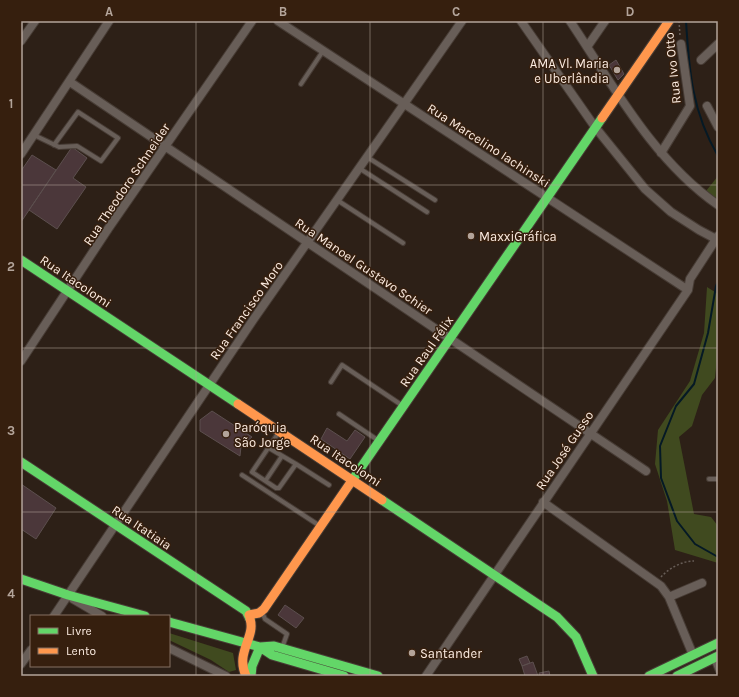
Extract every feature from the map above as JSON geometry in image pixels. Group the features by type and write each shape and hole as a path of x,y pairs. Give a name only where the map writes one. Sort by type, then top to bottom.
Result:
{"main road":[{"name":"Rua Raul Félix","path":"264,609 668,21"},
{"name":"Rua Itacolomi","path":"21,260 557,617 576,637 593,676"},
{"name":"Rua Itatiaia","path":"21,462 249,615"},
{"path":"21,579 68,595 141,615"},
{"path":"246,676 241,662 251,625 249,615 259,613 264,609"},
{"path":"170,622 260,647 272,655 344,676"},
{"path":"649,676 718,643"},
{"path":"260,647 274,646 378,676"},
{"path":"251,676 252,666 260,647"},
{"path":"677,676 716,657"}],"street":[{"path":"21,41 35,21"},
{"path":"21,154 109,21"},
{"name":"Rua Theodoro Schneider","path":"21,361 108,229 252,21"},
{"name":"Rua Marcelino Iachinski","path":"278,21 688,290"},
{"name":"Rua Francisco Moro","path":"55,615 114,524 307,242 462,21"},
{"path":"521,21 596,127 631,173 657,200 685,222 717,238"},
{"path":"570,21 619,94 661,152 687,181 718,204"},
{"path":"587,47 605,21"},
{"name":"Rua Ivo Otto","path":"661,152 690,106 681,44"},
{"path":"701,60 718,44"},
{"name":"Rua Manoel Gustavo Schier","path":"70,82 646,471"},
{"path":"707,106 718,127"},
{"name":"Rua José Gusso","path":"426,676 688,290 690,279 717,238"},
{"path":"543,502 657,582 669,597 693,655"},
{"path":"669,597 702,583"},
{"path":"68,595 85,608 100,615"},
{"path":"170,648 226,676"},
{"path":"21,664 30,651"}],"lane":[{"path":"300,84 323,51"},
{"path":"34,134 54,145 59,147 77,146 100,161 118,138 78,112 54,145"},
{"path":"367,157 435,200"},
{"path":"359,168 428,212"},
{"path":"337,200 403,243"},
{"path":"331,382 342,365 404,406"},
{"path":"340,414 379,441"},
{"path":"280,432 252,472 276,488 279,488 296,464"},
{"path":"269,448 329,485"},
{"path":"266,480 282,456"},
{"path":"242,475 321,526"},
{"path":"709,479 718,479"},
{"path":"264,609 262,615 264,619 287,634 282,648"},
{"path":"716,657 718,671"}],"path":[{"name":"Rua Ivo Otto","path":"679,21 681,44"},
{"path":"657,582 670,569 685,562 694,561"}],"green space":[{"path":"718,176 718,200 706,191"},
{"path":"707,287 718,294 718,348 715,378 702,395 692,426 679,437 694,514 711,517 718,526 718,563 675,550 667,501 655,464 658,430 690,381 704,333"},
{"path":"170,633 233,653 236,670 229,672 211,660 170,640"}],"building":[{"name":"AMA Vl. Maria e Uberlândia","path":"616,60 624,74 618,80 609,65"},
{"path":"72,147 87,158 73,178 86,187 57,229 29,210"},
{"path":"32,155 56,170 21,222 21,171"},
{"name":"Paróquia São Jorge","path":"212,411 252,437 241,446 240,456 200,431 200,420"},
{"path":"327,428 347,441 355,430 365,437 350,459 321,439"},
{"path":"21,484 56,508 36,539 21,529"},
{"path":"285,605 304,618 296,628 278,615"},
{"path":"527,656 530,663 522,666 519,659"},
{"path":"533,662 538,676 525,676 522,666"},
{"path":"549,671 550,676 540,676 539,673"}],"waterway":[{"path":"686,21 693,90 697,107 709,140 718,156"},
{"path":"718,282 708,333 694,384 676,406 660,446 661,478 677,521 695,544 718,557"}],"traffic: fast":[{"path":"351,482 602,118"},
{"path":"21,260 238,404"},
{"path":"21,462 246,611 250,619"},
{"path":"382,500 557,617 576,637 593,676"},
{"path":"21,579 68,595 141,615"},
{"path":"170,622 260,647 272,655 344,676"},
{"path":"649,676 718,643"},
{"path":"260,647 274,646 378,676"},
{"path":"251,676 252,666 260,647"},
{"path":"677,676 718,656"}],"traffic: slow":[{"path":"602,118 669,21"},
{"path":"238,404 382,500"},
{"path":"249,615 259,613 264,609 351,482"},
{"path":"246,676 243,667 243,660 250,632 250,619"}],"place":[{"name":"AMA Vl. Maria e Uberlândia","path":"617,70"},
{"name":"MaxxiGráfica","path":"471,236"},
{"name":"Paróquia São Jorge","path":"226,434"},
{"name":"Santander","path":"412,653"}]}
